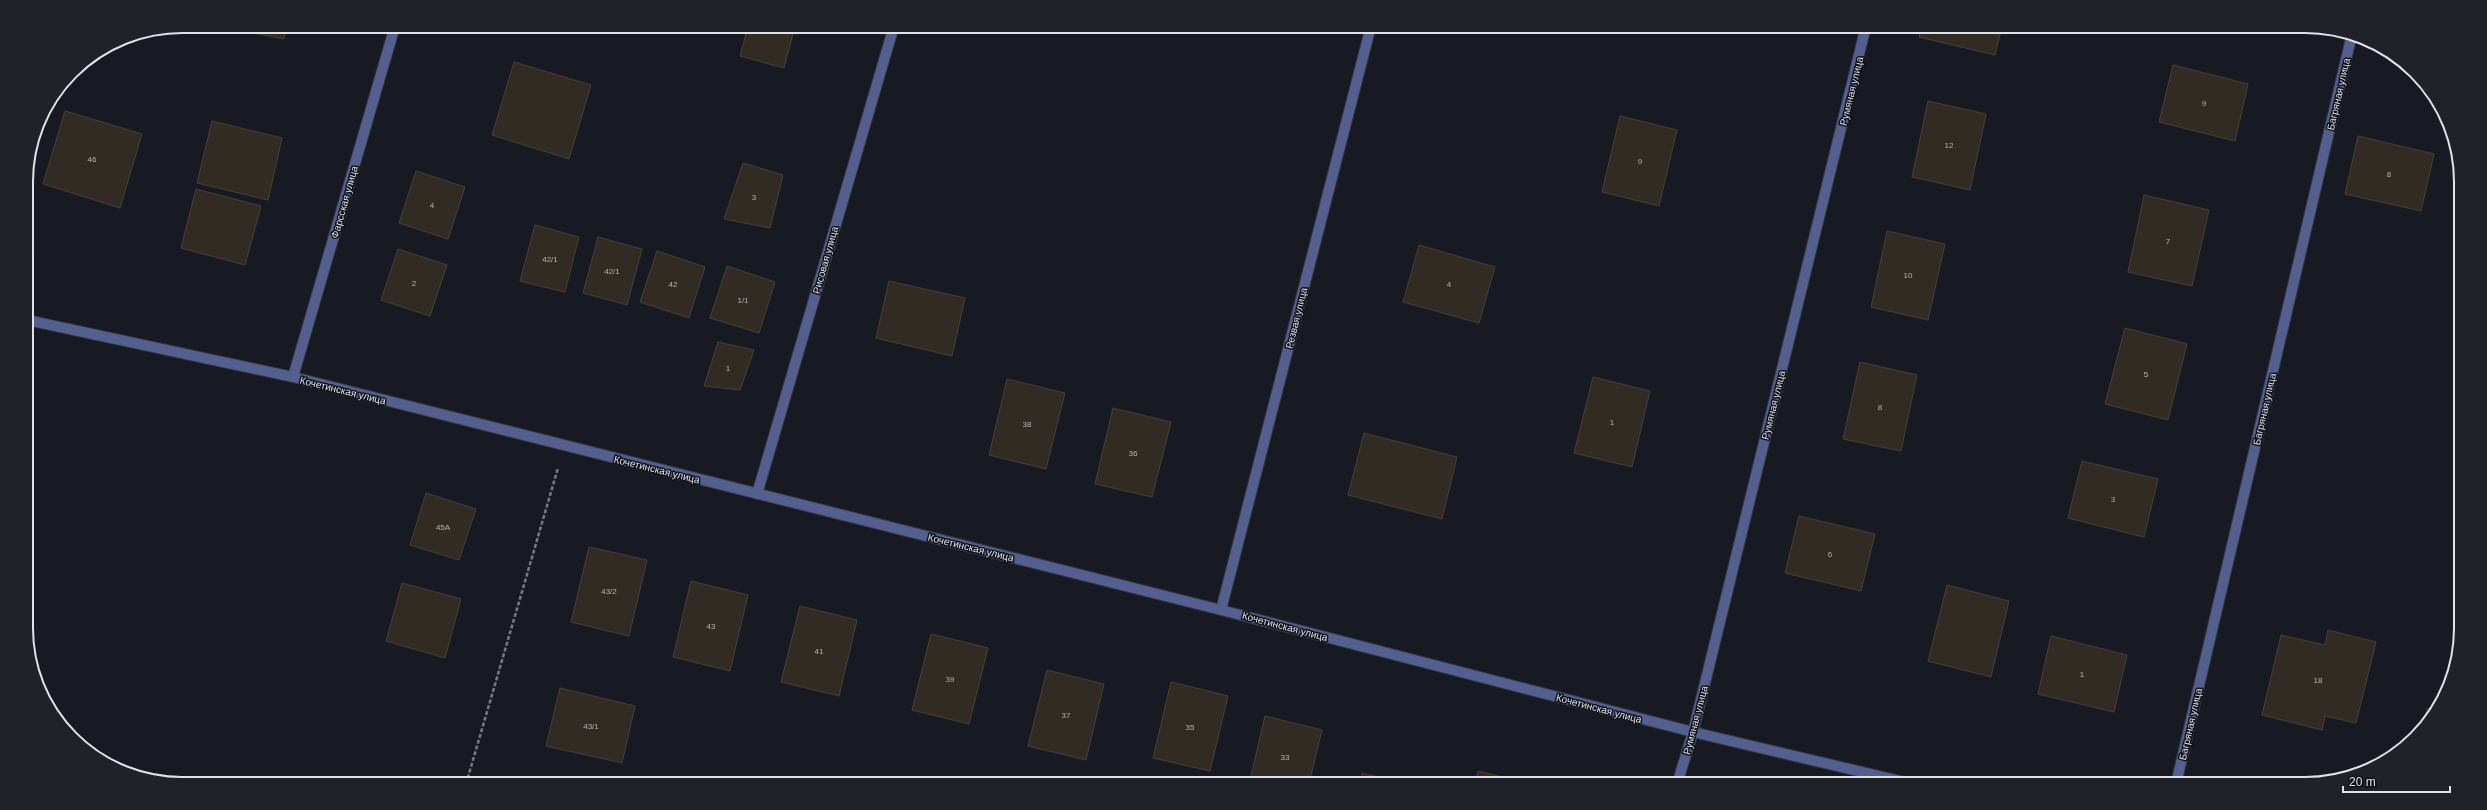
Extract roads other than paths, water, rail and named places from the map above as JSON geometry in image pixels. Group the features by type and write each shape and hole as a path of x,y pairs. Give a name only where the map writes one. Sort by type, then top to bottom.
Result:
{"street":[{"name":"Фарсская улица","path":"293,377 393,33"},
{"name":"Рисовая улица","path":"757,494 892,33"},
{"name":"Резвая улица","path":"1221,610 1369,33"},
{"name":"Румяная улица","path":"1679,777 1693,732 1864,33"},
{"name":"Багряная улица","path":"2178,777 2351,40"},
{"name":"Кочетинская улица","path":"33,321 293,377 1221,610 1693,732 1883,777"}]}
